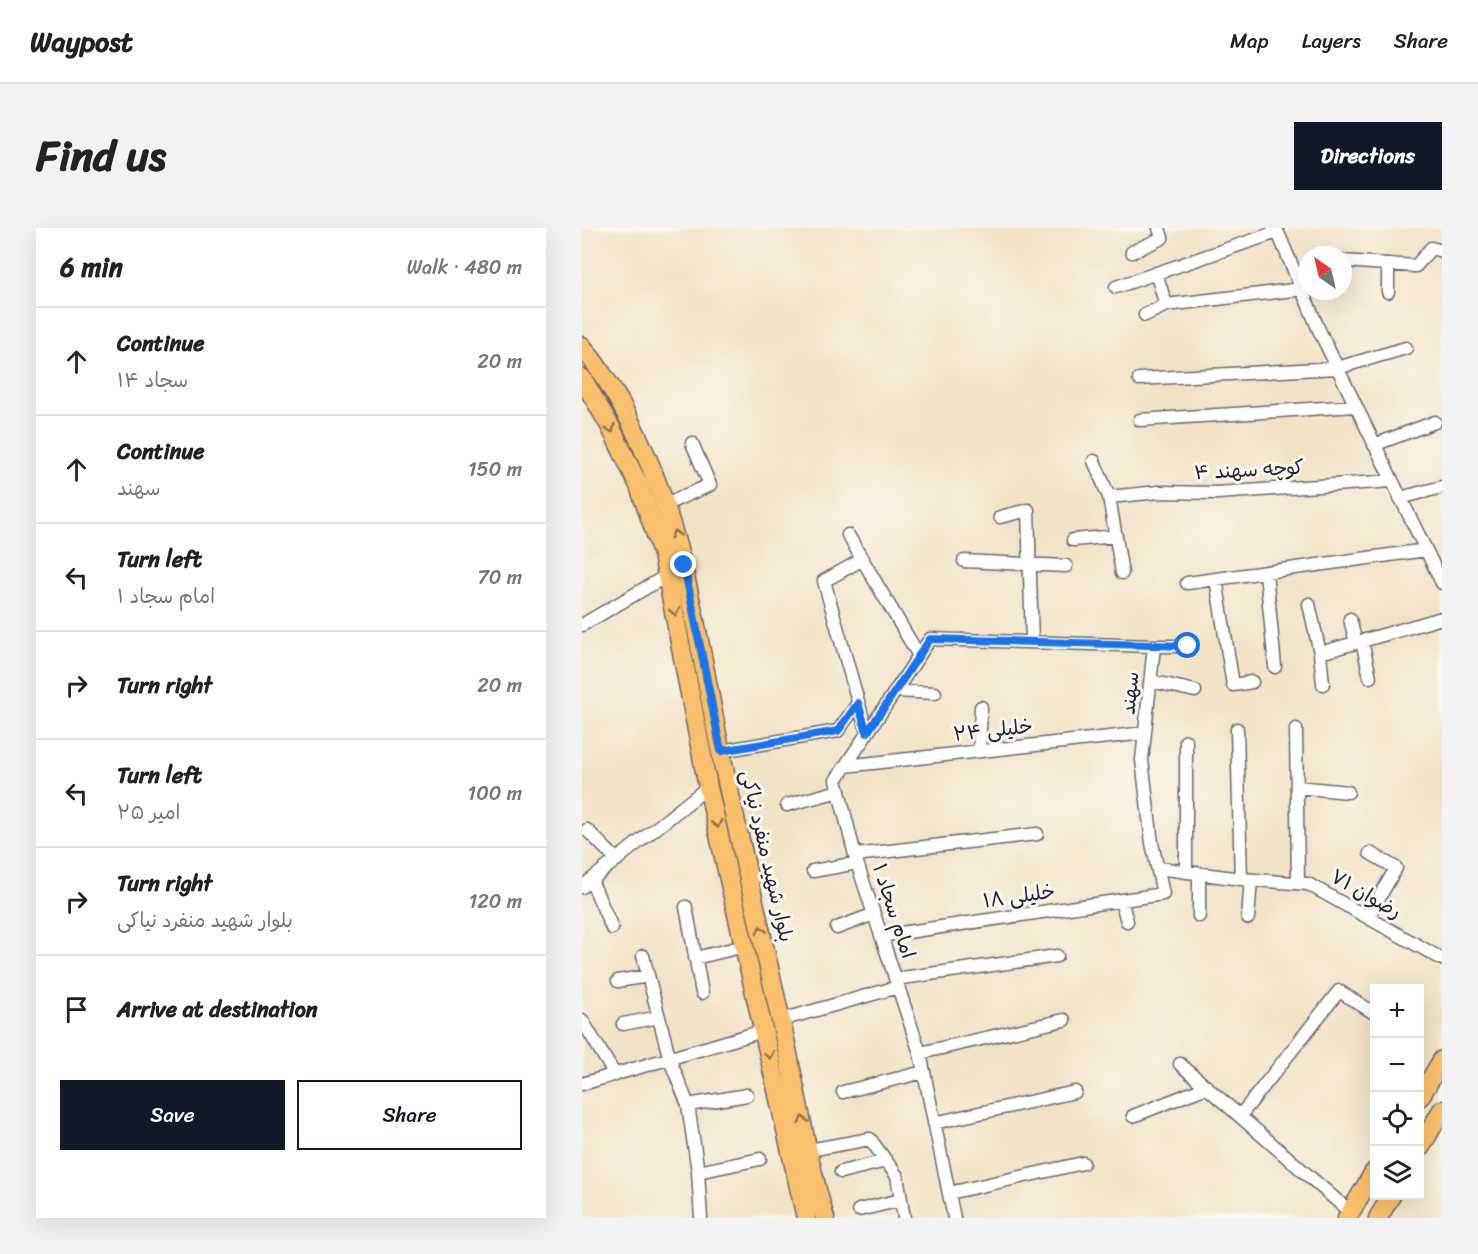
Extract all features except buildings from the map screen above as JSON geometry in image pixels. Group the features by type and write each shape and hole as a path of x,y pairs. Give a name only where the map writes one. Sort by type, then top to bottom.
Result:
{"main road":[{"name":"بلوار شهید منفرد نیاکی","path":"582,346 597,364 624,407 648,457 666,504 684,565 721,751 825,1218"},
{"path":"582,378 610,426 639,486 663,555 708,787 806,1218"},
{"path":"702,754 721,751"},
{"path":"1422,1092 1442,1060"},
{"path":"1420,1146 1442,1110"},
{"path":"1349,1215 1370,1179"},
{"path":"1378,1218 1389,1200"}],"street":[{"path":"1132,252 1162,238 1159,228"},
{"path":"1116,286 1276,230 1298,267"},
{"path":"1352,262 1416,266 1431,248 1442,251"},
{"path":"1388,264 1388,292"},
{"path":"1156,273 1166,305"},
{"path":"1145,315 1166,305 1298,289"},
{"path":"1307,300 1355,406 1442,584"},
{"path":"1139,380 1337,368 1406,348"},
{"path":"1140,420 1355,406"},
{"path":"1374,445 1436,422"},
{"path":"666,504 711,485 692,443"},
{"path":"1094,461 1109,496 1122,573"},
{"name":"کوچه سهند ۴","path":"1109,496 1159,492 1217,493 1392,481"},
{"path":"1400,498 1442,487"},
{"path":"1000,518 1028,510 1032,642"},
{"path":"848,534 919,656"},
{"path":"1073,540 1116,536"},
{"path":"1187,583 1426,550"},
{"path":"863,559 824,581 867,733"},
{"path":"964,561 1066,566"},
{"path":"1266,572 1275,667"},
{"path":"582,625 668,575"},
{"path":"1216,579 1233,685 1252,682"},
{"path":"1310,604 1320,653 1323,684"},
{"path":"1320,653 1442,618"},
{"path":"1350,619 1370,677"},
{"name":"امام سجاد ۱","path":"930,639 836,780 856,859 920,1053 954,1218"},
{"name":"سهند","path":"930,639 1154,646 1142,760 1152,843 1163,894"},
{"path":"1154,646 1188,646"},
{"path":"1151,681 1195,691"},
{"path":"895,691 935,693"},
{"path":"721,751 838,731 858,703"},
{"path":"979,751 981,706"},
{"path":"1237,729 1248,918"},
{"path":"1296,729 1298,883"},
{"name":"خلیلی ۲۴","path":"845,766 1145,733"},
{"path":"1186,741 1193,872 1198,916"},
{"path":"612,927 587,883 708,787"},
{"path":"1297,787 1348,792"},
{"path":"787,806 839,791"},
{"path":"586,831 617,860"},
{"path":"813,871 856,859 1037,834"},
{"path":"1368,917 1396,868 1370,853"},
{"name":"رضوان ۷۱","path":"1158,868 1308,884 1442,959"},
{"name":"خلیلی ۱۸","path":"881,936 1163,894"},
{"path":"1121,900 1126,921"},
{"path":"686,907 702,993"},
{"path":"837,928 874,914"},
{"path":"695,958 745,946"},
{"path":"643,956 670,1060 688,1105 698,1172 701,1218"},
{"path":"781,1020 897,983 1057,956"},
{"path":"618,981 648,976"},
{"path":"1240,1116 1339,990 1370,1010"},
{"path":"623,1024 659,1017"},
{"path":"582,1020 615,1075"},
{"path":"920,1053 1064,1020"},
{"path":"582,1084 764,1031"},
{"path":"1180,1064 1349,1215"},
{"path":"843,1092 924,1072"},
{"path":"1133,1116 1207,1087"},
{"path":"934,1123 1075,1092"},
{"path":"688,1105 747,1095"},
{"path":"809,1150 870,1139 897,1176 904,1218"},
{"path":"698,1172 760,1159"},
{"path":"841,1172 886,1161"},
{"path":"949,1193 1083,1163"},
{"path":"859,1210 901,1200"}],"route":[{"path":"684,565 721,751 838,731 858,703 867,733 930,639 1188,646"}]}
